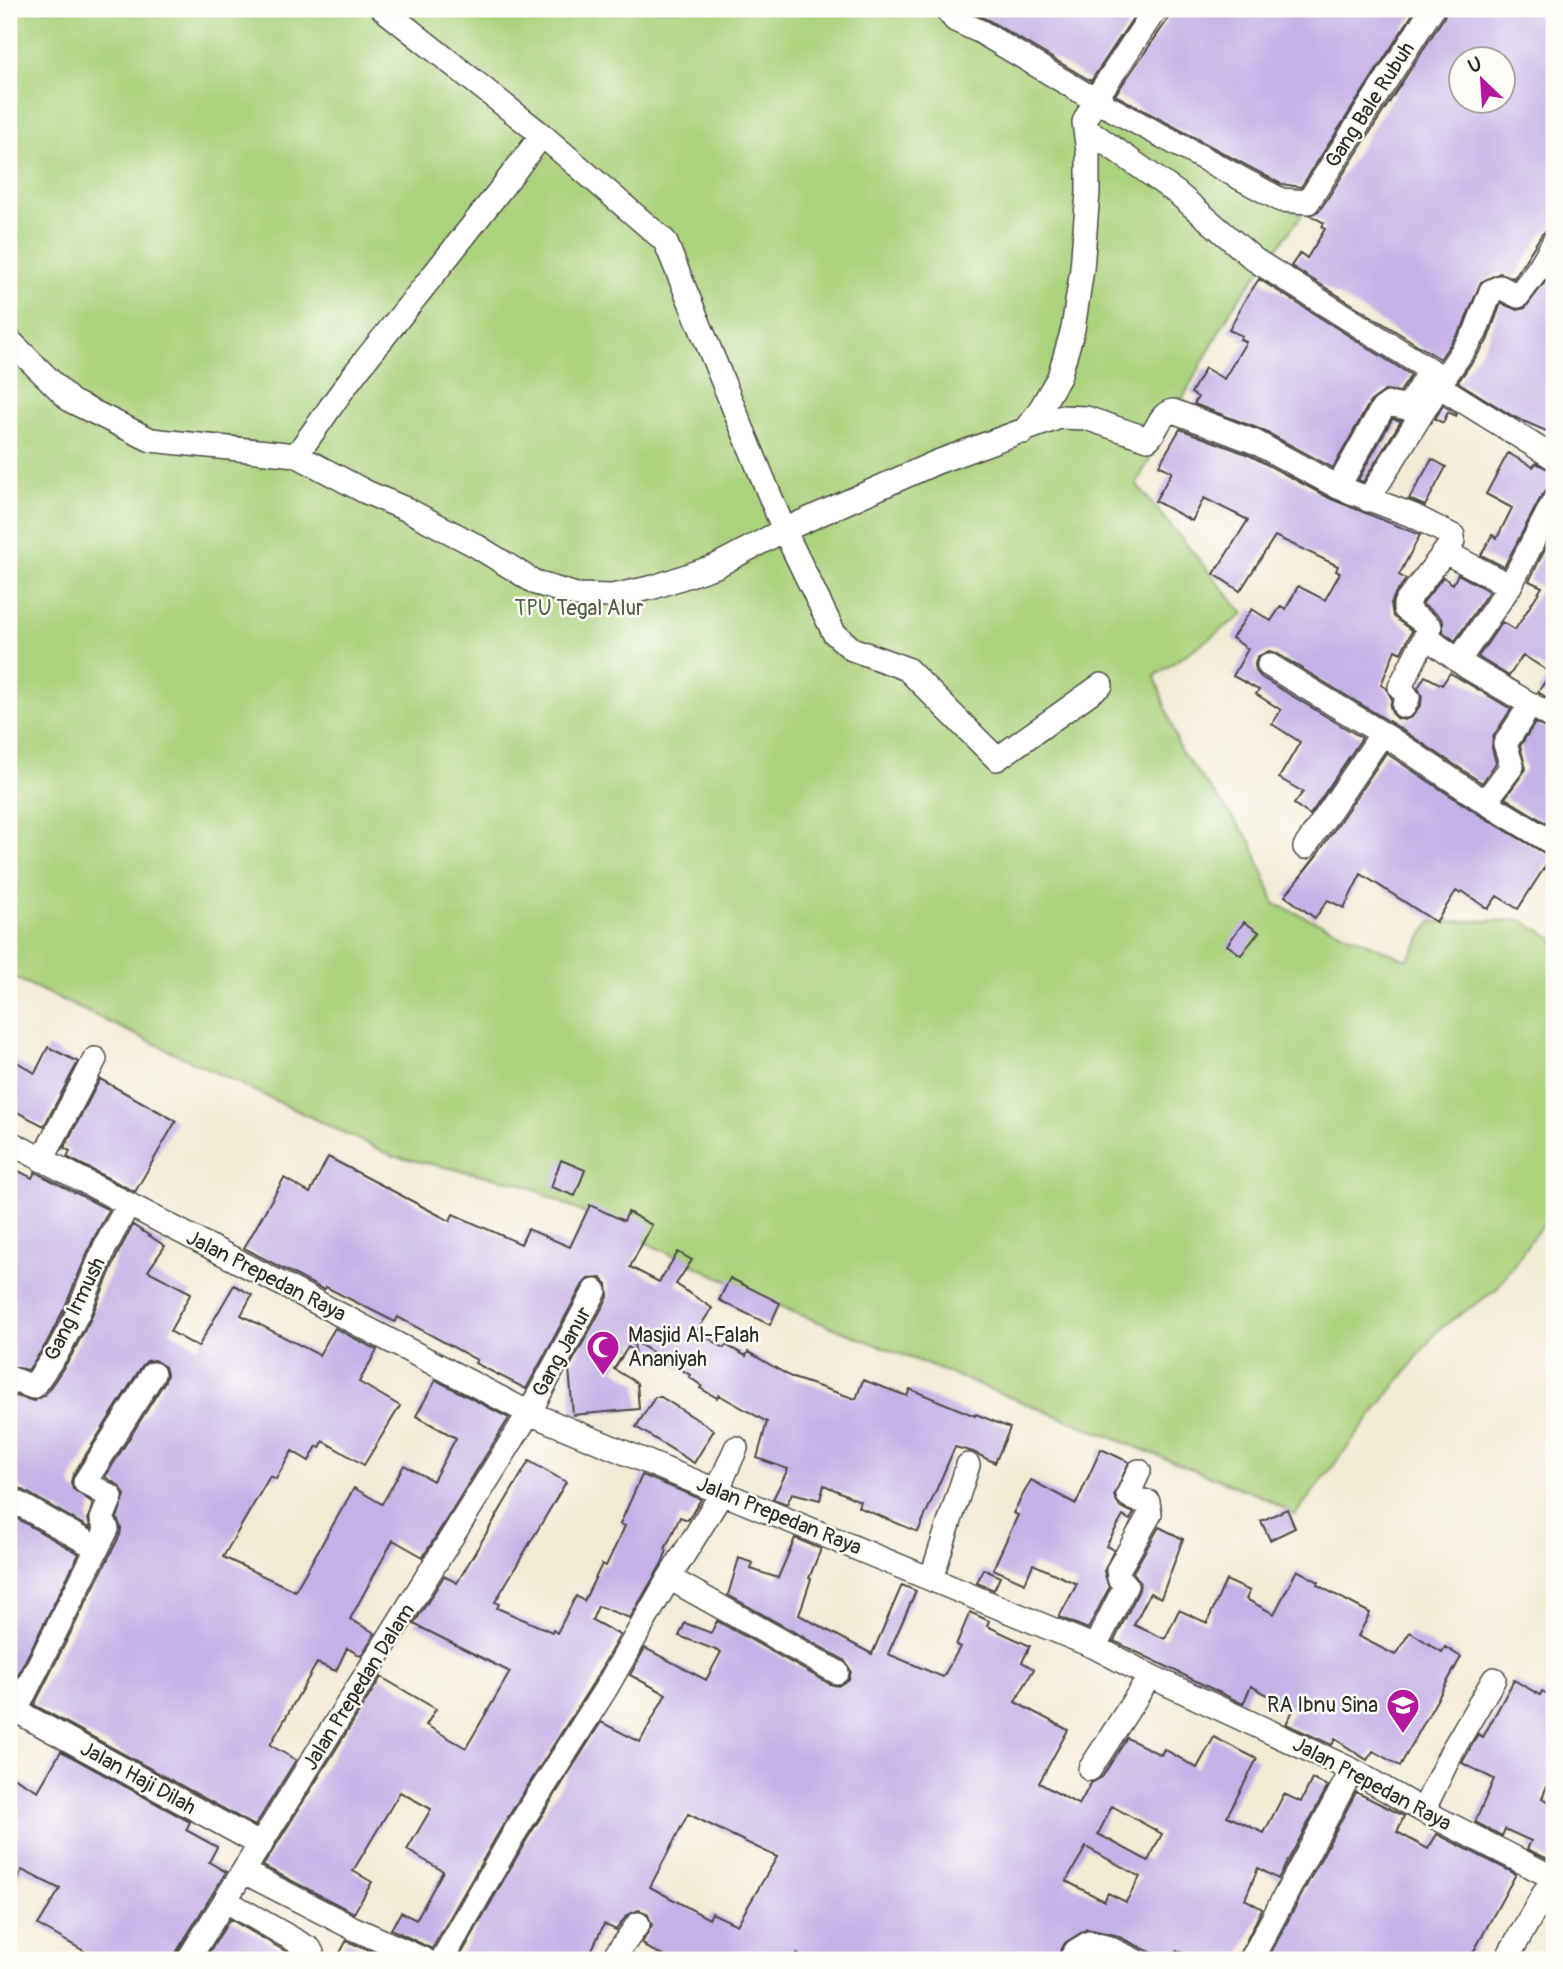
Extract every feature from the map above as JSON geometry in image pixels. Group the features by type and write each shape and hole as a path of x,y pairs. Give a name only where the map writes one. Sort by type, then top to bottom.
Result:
{"street":[{"path":"383,9 542,135 665,241 784,530 834,634 852,649 907,669 997,759 1101,685"},
{"path":"946,9 955,20 981,32 1096,100"},
{"path":"1023,432 1038,413 1059,377 1073,329 1082,269 1088,192 1085,118 1158,9"},
{"name":"Gang Bale Rubuh","path":"1096,100 1281,200 1308,202 1432,9"},
{"path":"1085,128 1177,193 1262,264 1438,378 1554,458"},
{"path":"296,455 357,371 463,240 542,135"},
{"path":"1338,487 1382,409 1389,404 1407,408 1438,378 1475,333 1491,290 1500,287 1518,296 1554,242"},
{"path":"9,340 71,401 151,440 296,455 475,545 536,583 576,595 612,596 654,587 716,566 784,530 954,455 1060,417 1086,418 1148,439 1163,416 1176,412 1255,442 1338,487 1414,516 1453,536 1453,541 1405,604 1405,608 1429,625 1426,637 1400,687 1408,698 1404,706"},
{"path":"1368,500 1438,378"},
{"path":"1458,661 1510,586 1554,501"},
{"path":"1445,552 1510,586"},
{"path":"1426,637 1458,661 1554,719"},
{"path":"1269,664 1554,844"},
{"path":"1485,802 1512,766 1505,744 1531,704"},
{"path":"1305,847 1382,734"},
{"path":"42,1160 95,1059"},
{"name":"Jalan Prepedan Raya","path":"10,1144 529,1413 1096,1647 1150,1676 1352,1770 1423,1811 1554,1877"},
{"name":"Gang Irmush","path":"9,1384 12,1379 33,1387 58,1350 78,1313 105,1247 128,1205"},
{"name":"Gang Janur","path":"529,1413 595,1291"},
{"path":"12,1709 107,1529 102,1519 111,1497 85,1482 153,1374"},
{"name":"Jalan Prepedan Dalam","path":"196,1958 226,1901 529,1413"},
{"path":"442,1960 514,1832 604,1690 720,1492 736,1448"},
{"path":"931,1579 968,1465"},
{"path":"1096,1647 1126,1585 1119,1578 1118,1570 1150,1514 1148,1502 1128,1495 1139,1471"},
{"path":"9,1498 97,1548"},
{"path":"669,1578 837,1672"},
{"path":"1090,1769 1150,1676"},
{"path":"1423,1811 1452,1751 1494,1679"},
{"name":"Jalan Haji Dilah","path":"12,1709 261,1845"},
{"path":"1253,1957 1352,1770"},
{"path":"244,1872 353,1928 425,1960"},
{"path":"1506,1960 1554,1877"},
{"path":"226,1901 310,1948 311,1960"},
{"path":"612,1960 638,1924"},
{"path":"1070,1960 1076,1951 1089,1943 1109,1948 1134,1960"}],"green space":[{"name":"TPU Tegal Alur","path":"9,9 931,9 1104,109 1302,215 1232,308 1136,484 1244,614 1155,676 1180,750 1251,841 1275,904 1407,960 1431,922 1521,920 1554,938 1554,1214 1536,1233 1496,1290 1439,1329 1295,1515 1263,1497 791,1311 520,1183 393,1156 9,975"}],"building":[{"path":"1139,9 1091,81 969,11"},
{"path":"1172,9 1416,9 1301,187 1281,184 1115,95 1171,15"},
{"path":"1446,9 1554,9 1554,228 1542,234 1514,278 1500,273 1481,282 1463,326 1440,359 1291,266 1300,253 1307,258 1325,229 1322,227 1324,223 1310,215 1320,210 1444,17"},
{"path":"1554,270 1554,442 1549,438 1551,433 1514,417 1458,382 1487,341 1501,303 1517,310 1525,308"},
{"path":"1259,279 1411,375 1400,392 1386,390 1370,402 1333,468 1262,430 1194,404 1198,397 1191,393 1205,368 1224,379 1246,342 1240,339 1242,336 1229,330"},
{"path":"1443,405 1457,414 1456,416 1448,412 1443,423 1435,419"},
{"path":"1392,419 1401,421 1363,482 1358,480"},
{"path":"1180,429 1249,455 1331,499 1420,535 1399,575 1406,579 1391,604 1393,616 1412,631 1401,653 1395,650 1381,685 1392,699 1392,713 1404,720 1412,717 1421,704 1422,696 1418,688 1425,676 1442,685 1450,673 1511,709 1493,737 1492,748 1496,763 1482,783 1395,725 1269,651 1257,657 1256,671 1261,677 1362,738 1310,815 1294,804 1303,792 1279,778 1300,742 1272,724 1281,710 1256,694 1259,690 1233,676 1248,649 1232,638 1252,609 1271,621 1281,606 1286,609 1298,586 1325,600 1340,573 1336,571 1338,566 1275,536 1240,591 1214,574 1248,520 1204,498 1192,521 1155,501 1172,472 1159,465"},
{"path":"1508,453 1533,467 1536,463 1554,472 1554,487 1547,489 1542,495 1504,567 1481,555 1492,535 1497,538 1512,508 1486,494"},
{"path":"1432,459 1446,467 1425,506 1409,499"},
{"path":"1554,531 1554,702 1538,692 1551,673 1523,655 1509,676 1478,657 1502,622 1515,630 1542,587 1529,581"},
{"path":"1458,574 1489,591 1455,641 1443,632 1443,621 1439,616 1422,604 1443,577 1453,584"},
{"path":"1535,723 1554,732 1554,828 1505,798 1526,769 1520,746"},
{"path":"1386,753 1478,814 1551,857 1518,909 1497,896 1488,909 1462,891 1461,894 1456,891 1436,922 1361,874 1344,908 1328,900 1315,918 1285,896 1317,855"},
{"path":"1244,922 1259,932 1241,955 1227,945"},
{"path":"48,1047 78,1062 44,1126 9,1108 9,1057 35,1073"},
{"path":"100,1079 176,1121 135,1192 67,1157 70,1151 64,1148"},
{"path":"328,1157 450,1221 453,1214 521,1244 528,1229 570,1247 590,1205 624,1221 628,1212 652,1225 630,1267 659,1282 678,1252 692,1260 676,1284 712,1308 697,1331 724,1348 726,1345 746,1356 748,1352 793,1378 856,1399 863,1380 907,1396 910,1389 1010,1428 995,1463 955,1447 918,1532 858,1507 860,1501 824,1485 820,1500 792,1493 787,1504 773,1499 788,1469 757,1458 767,1422 719,1395 717,1398 700,1388 702,1386 689,1377 690,1375 634,1341 635,1351 628,1347 614,1369 637,1383 639,1409 573,1415 569,1368 608,1297 607,1284 601,1278 588,1279 583,1284 526,1389 475,1363 477,1360 398,1317 395,1322 326,1287 324,1290 244,1248 284,1178 310,1193"},
{"path":"561,1160 585,1170 575,1196 551,1187"},
{"path":"9,1166 32,1178 35,1172 109,1210 92,1242 65,1307 46,1344 28,1370 9,1366"},
{"path":"133,1225 165,1246 148,1271 191,1293 170,1331 198,1347 234,1285 252,1295 241,1315 319,1355 335,1328 377,1350 359,1382 400,1406 364,1465 323,1441 309,1461 292,1451 276,1479 270,1476 223,1557 295,1591 354,1488 382,1504 404,1465 433,1481 456,1438 416,1416 436,1380 509,1418 423,1557 393,1540 350,1619 375,1633 361,1656 347,1648 336,1671 317,1663 270,1745 296,1760 255,1826 34,1705 120,1535 121,1528 117,1518 125,1495 118,1485 105,1477 167,1374 165,1367 154,1360 147,1361 142,1366 73,1475 73,1489 93,1503 88,1519 91,1529 9,1484 9,1398 16,1396 34,1401 45,1395 70,1358 90,1320 118,1253"},
{"path":"730,1278 780,1303 770,1325 719,1300"},
{"path":"655,1397 661,1397 714,1430 694,1463 636,1427"},
{"path":"1101,1449 1129,1462 1114,1496 1120,1507 1134,1513 1130,1520 1123,1516 1106,1546 1114,1550 1104,1571 1109,1588 1088,1629 1059,1617 1077,1584 1033,1564 1025,1583 993,1569 1018,1515 1013,1513 1031,1480 1076,1504"},
{"path":"529,1461 566,1482 495,1602 499,1604 497,1608 552,1632 553,1630 557,1633 576,1596 584,1601 602,1564 606,1566 625,1526 620,1524 642,1475 701,1499 688,1520 680,1517 665,1549 667,1550 662,1563 630,1618 598,1606 592,1620 620,1635 593,1683 503,1825 432,1949 391,1929 401,1912 416,1920 443,1871 407,1850 431,1809 400,1792 353,1871 372,1882 354,1913 263,1866 381,1677 436,1709 426,1725 466,1748 510,1672 414,1624 444,1576 457,1583"},
{"path":"1287,1509 1295,1528 1270,1540 1261,1521"},
{"path":"9,1514 79,1554 9,1693"},
{"path":"1159,1527 1183,1539 1161,1598 1150,1593 1134,1625 1165,1639 1179,1610 1207,1623 1226,1580 1250,1591 1246,1599 1274,1614 1297,1570 1319,1582 1317,1585 1370,1613 1358,1636 1395,1655 1410,1632 1442,1652 1445,1647 1461,1657 1400,1766 1373,1751 1367,1760 1335,1739 1332,1745 1286,1724 1294,1709 1251,1686 1243,1704 1114,1641 1139,1590 1140,1582 1133,1572"},
{"path":"795,1538 821,1549 809,1578 811,1579 799,1615 872,1654 902,1585 916,1591 888,1654 943,1677 960,1647 956,1645 970,1612 989,1621 987,1626 1030,1646 1022,1662 1034,1669 1015,1702 1068,1730 1039,1783 1079,1805 1091,1783 1102,1777 1127,1738 1161,1755 1164,1749 1197,1768 1214,1737 1257,1759 1227,1816 1264,1833 1284,1794 1301,1802 1312,1779 1328,1786 1278,1879 1258,1868 1245,1899 1262,1909 1237,1960 1196,1960 1177,1950 1171,1960 1167,1960 1115,1935 1087,1929 1065,1943 1056,1960 808,1960 797,1954 794,1960 673,1960 642,1943 652,1925 647,1913 639,1910 627,1915 616,1930 604,1924 587,1960 458,1960 527,1839 601,1722 640,1742 666,1694 630,1675 645,1648 706,1680 721,1652 679,1636 685,1623 711,1633 717,1621 830,1684 838,1686 849,1679 851,1671 844,1660 728,1595 739,1558 753,1563 751,1569 778,1578","holes":["1112,1806 1162,1834 1148,1861 1098,1834","688,1814 777,1857 737,1925 712,1913 709,1919 650,1887","1086,1847 1140,1877 1126,1902 1108,1893 1104,1901 1066,1881"]},
{"path":"983,1569 1000,1577 994,1590 977,1583"},
{"path":"1514,1680 1540,1695 1542,1691 1554,1697 1554,1769 1542,1798 1554,1804 1554,1862 1527,1849 1531,1841 1505,1829 1502,1836 1475,1822 1494,1779 1462,1763 1478,1734 1483,1737"},
{"path":"61,1751 190,1822 186,1830 217,1847 209,1862 226,1872 174,1960 162,1960 150,1954 147,1960 100,1960 38,1925 60,1889 22,1870 9,1894 9,1775 38,1791"},
{"path":"1356,1792 1404,1816 1397,1832 1428,1849 1437,1834 1516,1874 1469,1960 1267,1960"},
{"path":"230,1919 297,1960 220,1960 208,1954"},
{"path":"347,1941 391,1960 336,1960"}],"place":[{"name":"Masjid Al-Falah Ananiyah","path":"603,1377"},
{"name":"RA Ibnu Sina","path":"1403,1735"}]}
